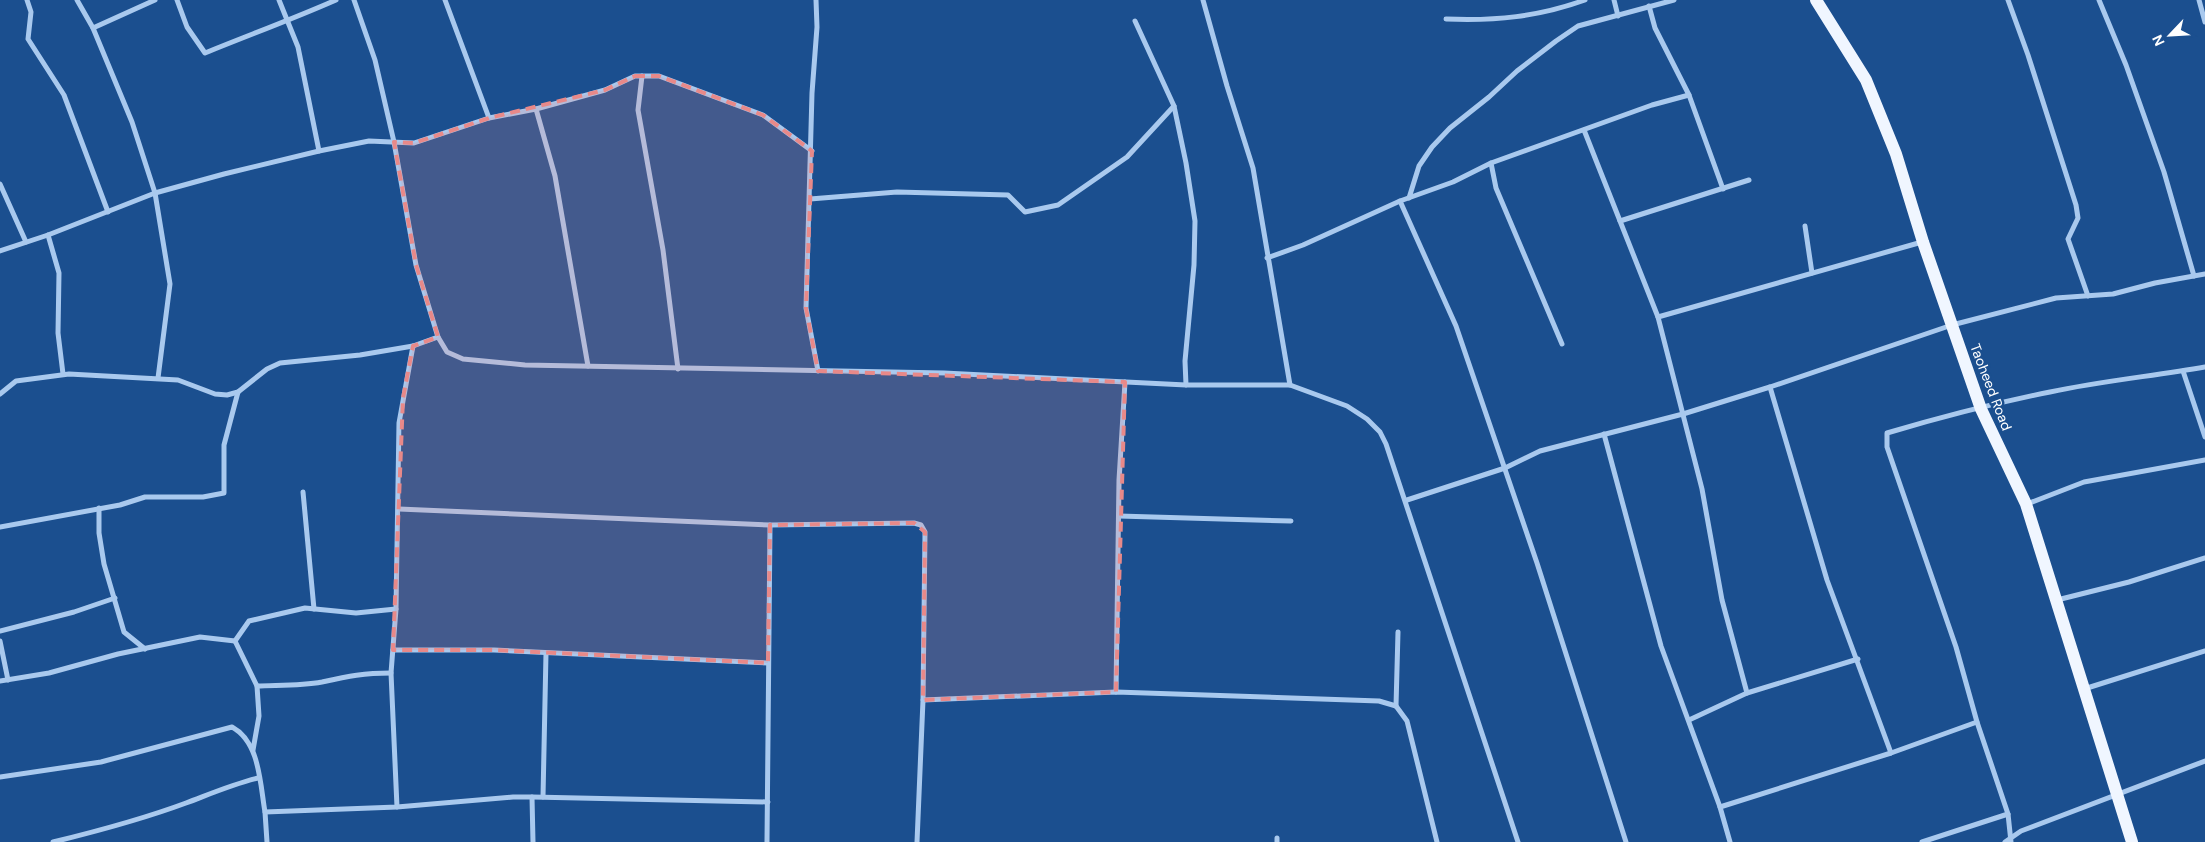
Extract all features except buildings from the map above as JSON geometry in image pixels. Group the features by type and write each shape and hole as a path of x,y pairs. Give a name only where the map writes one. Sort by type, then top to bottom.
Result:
{"main road":[{"name":"Taoheed Road","path":"1816,0 1866,80 1896,154 1923,242 1981,409 2026,504 2132,842"}],"street":[{"path":"27,0 31,12 28,39 64,95 108,212"},
{"path":"77,0 93,28 132,122 155,193 170,284 158,378"},
{"path":"93,28 155,0"},
{"path":"177,0 187,27 205,53 336,0"},
{"path":"279,0 298,47 318,151"},
{"path":"354,0 376,60 394,142 416,265 438,338 447,352 463,359 525,365 944,373 1186,385 1290,385 1347,406 1367,419 1380,432 1386,444 1407,500 1518,842"},
{"path":"445,0 489,118"},
{"path":"816,0 817,27 812,93 812,151 806,308 818,371"},
{"path":"1203,0 1227,86 1253,168 1290,385"},
{"path":"1446,19 1491,21 1554,11 1585,0"},
{"path":"1614,0 1618,16"},
{"path":"1409,198 1420,166 1432,147 1450,128 1517,71 1572,29 1586,23 1674,0"},
{"path":"2008,0 2028,55 2076,205 2078,218 2068,239 2088,296"},
{"path":"2098,0 2126,65 2164,172 2194,276"},
{"path":"2199,0 2205,22"},
{"path":"1648,6 1655,28 1689,95 1723,189"},
{"path":"1135,21 1174,106 1195,220 1194,265 1185,361 1186,385"},
{"path":"0,251 48,235 155,193 318,151 368,141 414,143 489,118 536,109 605,90 635,76 659,76 763,115 812,151"},
{"path":"642,76 638,110 663,250 678,369"},
{"path":"1268,258 1303,245 1400,201 1453,182 1491,163 1652,105 1689,95"},
{"path":"810,199 897,192 1008,196 1025,212 1058,205 1127,157 1174,106"},
{"path":"536,109 556,176 588,366"},
{"path":"1584,130 1658,317 1702,489 1722,600 1747,693"},
{"path":"1491,163 1496,188 1562,344"},
{"path":"1620,221 1749,180"},
{"path":"0,184 26,242"},
{"path":"1400,201 1456,326 1505,468 1626,842"},
{"path":"1805,226 1812,273"},
{"path":"48,235 59,274 58,333 63,374"},
{"path":"1658,317 1923,242"},
{"path":"1407,500 1505,468 1540,451 1683,414 1770,387 1952,325 2056,298 2114,294 2155,283 2205,274"},
{"path":"0,394 16,381 63,374 178,380 214,394 227,396 238,392 267,369 280,363 360,355 413,346 438,338"},
{"path":"397,807 391,673 396,609 400,423 413,346"},
{"path":"2008,841 2008,814 1977,722 1952,637 1887,447 1887,433 1959,412 1981,409 2050,392 2205,367"},
{"path":"2183,371 2205,437"},
{"path":"1116,692 1119,516 1125,382"},
{"path":"1770,387 1827,580 1841,622 1858,659 1891,753"},
{"path":"0,527 120,505 145,497 202,497 224,493 224,445 238,392"},
{"path":"1604,434 1661,646 1720,807 1730,842"},
{"path":"2026,504 2084,482 2205,460"},
{"path":"303,492 314,608"},
{"path":"99,508 104,564 124,632 146,649"},
{"path":"399,509 770,525 914,523 921,525 925,532 923,700 916,842"},
{"path":"1119,516 1291,521"},
{"path":"767,842 770,525"},
{"path":"2056,600 2129,582 2205,558"},
{"path":"0,631 74,612 115,598"},
{"path":"235,641 250,621 306,608 356,613 396,609"},
{"path":"1396,706 1398,632"},
{"path":"0,681 49,673 118,654 200,637 235,641"},
{"path":"0,641 8,680"},
{"path":"235,641 256,686 259,716 253,751"},
{"path":"393,650 494,650 768,663"},
{"path":"2083,689 2205,651"},
{"path":"542,797 546,653"},
{"path":"1689,720 1747,693 1858,659"},
{"path":"256,686 322,682 359,674 391,673"},
{"path":"923,700 1116,692 1379,701 1396,706 1407,721 1437,842"},
{"path":"1720,807 1891,753 1977,722"},
{"path":"0,777 101,762 232,727 246,737 253,751 266,812 267,842"},
{"path":"2008,841 2022,831 2205,761"},
{"path":"53,842 105,829 187,803 234,784 258,778"},
{"path":"266,812 397,807 513,797 768,802"},
{"path":"532,797 533,842"},
{"path":"1922,842 2008,814"}],"highlighted area":[{"path":"635,76 659,76 763,115 812,151 806,308 818,371 1125,382 1116,692 923,700 925,532 914,523 770,525 768,663 494,650 393,650 403,398 413,346 438,337 416,265 394,142 414,143 489,118 605,90"}]}
